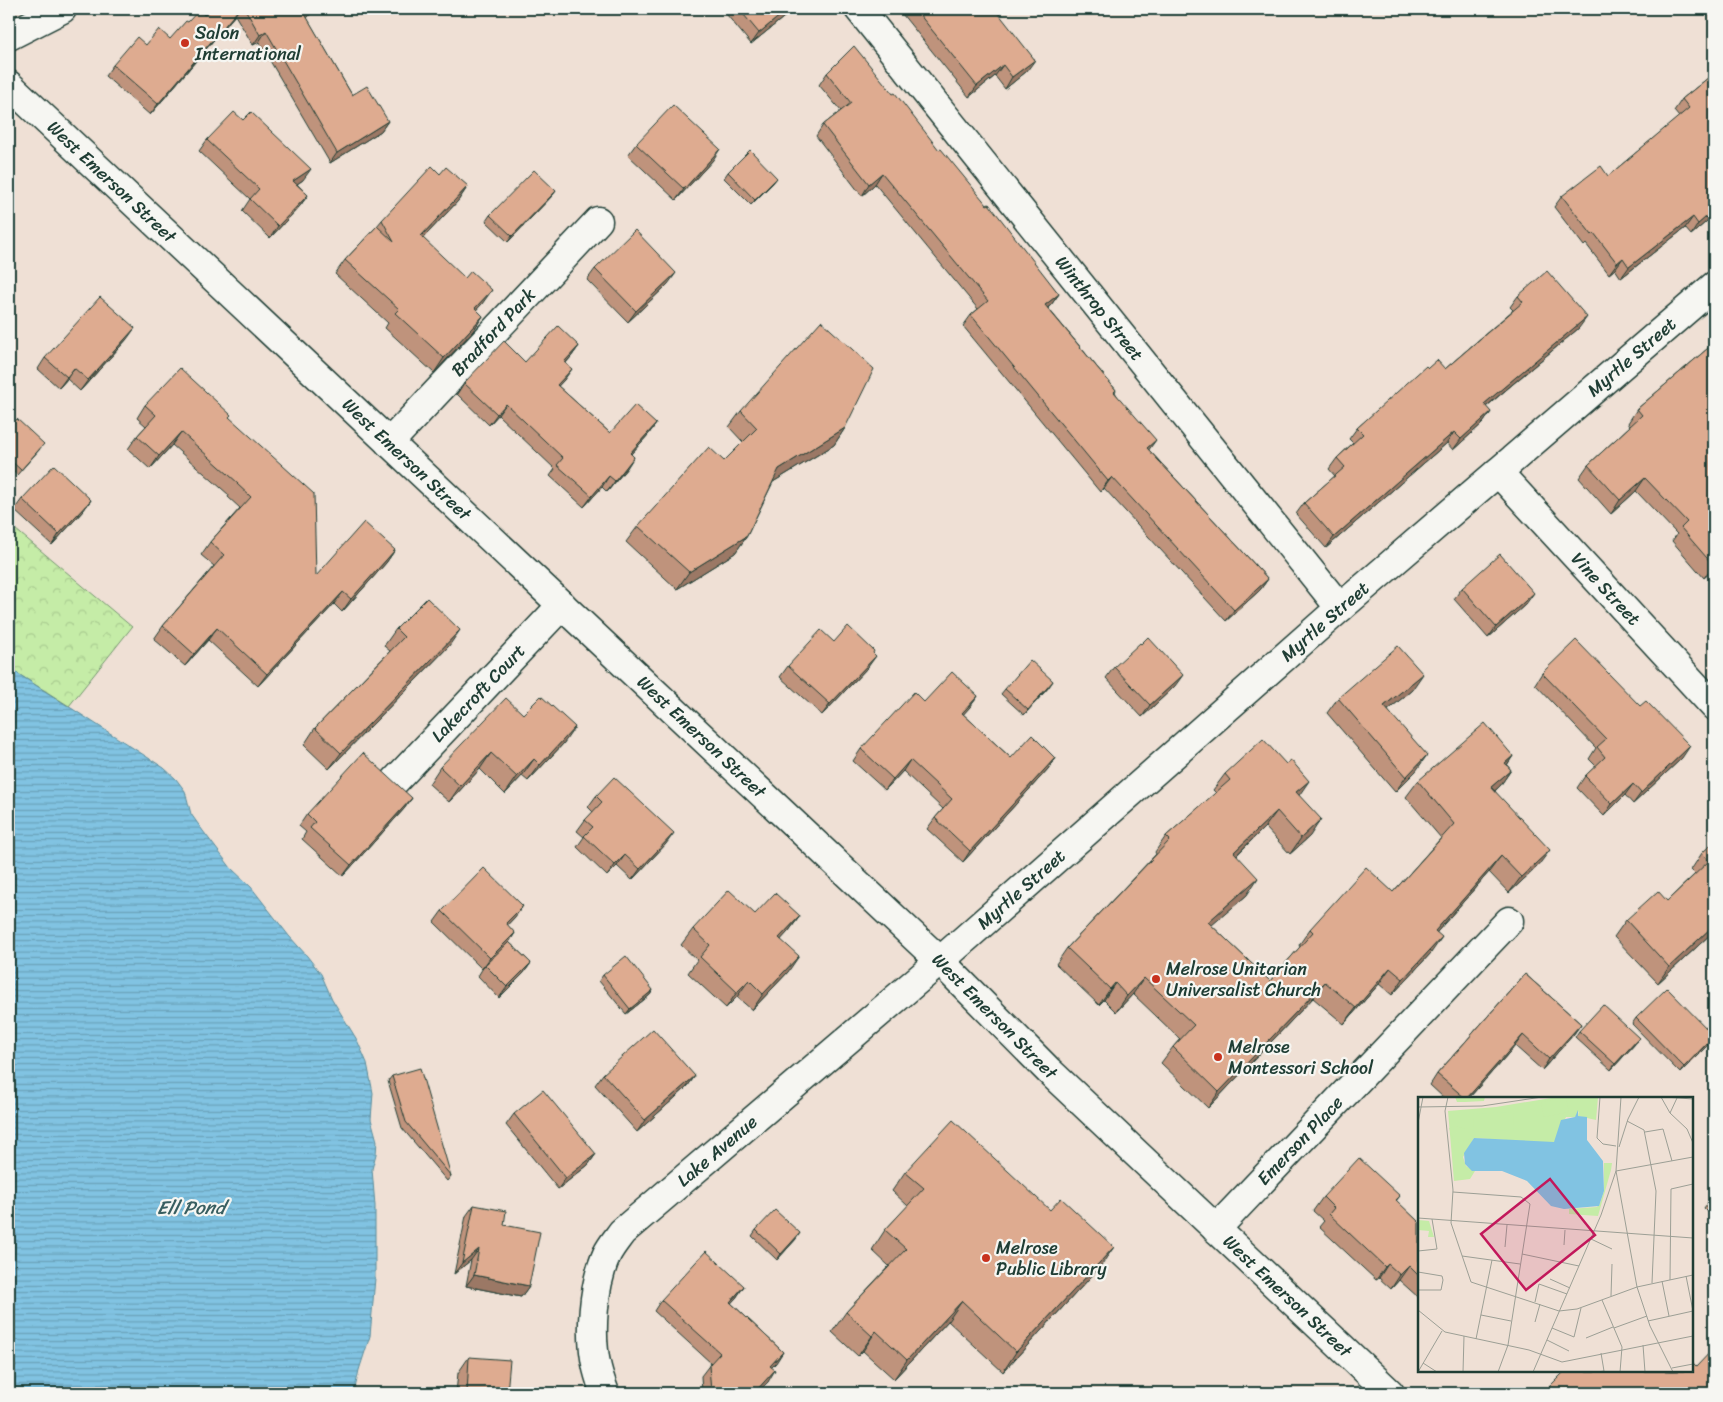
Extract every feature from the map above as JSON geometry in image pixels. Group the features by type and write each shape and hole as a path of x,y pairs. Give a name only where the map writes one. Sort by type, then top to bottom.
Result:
{"street":[{"path":"9,36 62,9"},
{"name":"Winthrop Street","path":"859,9 1340,608"},
{"name":"West Emerson Street","path":"9,85 940,961 1049,1071 1390,1393"},
{"name":"Bradford Park","path":"389,443 598,221"},
{"name":"Myrtle Street","path":"940,961 1340,608 1714,286"},
{"name":"Vine Street","path":"1498,472 1714,706"},
{"name":"Lakecroft Court","path":"395,781 562,605"},
{"name":"Emerson Place","path":"1216,1228 1509,920"},
{"name":"Lake Avenue","path":"605,1393 597,1368 595,1354 594,1306 601,1270 607,1254 622,1232 940,961"}],"green space":[{"path":"9,524 132,627 69,706 9,668"}],"water":[{"name":"Ell Pond","path":"9,668 164,768 176,779 185,791 191,814 203,831 231,868 251,887 321,974 332,999 357,1040 367,1063 373,1093 371,1119 377,1141 372,1169 375,1206 375,1278 370,1336 354,1393 9,1393"}],"building":[{"path":"214,9 239,9 158,104 113,65 137,37 146,45 159,29 170,39 199,10 204,15"},
{"path":"245,9 312,9 305,14 352,95 367,86 388,121 337,153 266,31 260,35"},
{"path":"739,9 788,9 759,33"},
{"path":"915,9 995,9 1035,60 1012,77 1003,65 977,86"},
{"path":"854,46 893,94 895,93 939,150 941,149 987,205 989,204 1059,294 1045,305 1116,390 1114,392 1156,440 1147,448 1268,579 1234,610 1112,477 1108,481 971,315 988,301 882,173 869,184 823,125 851,103 827,73"},
{"path":"1714,73 1714,210 1698,224 1693,217 1629,267 1623,258 1617,263 1594,233 1592,235 1562,196 1601,166 1608,176 1689,108 1682,99"},
{"path":"673,105 720,149 684,189 636,144"},
{"path":"234,112 243,120 251,112 311,169 293,181 308,195 278,226 250,199 259,189 207,140"},
{"path":"750,150 777,178 755,200 728,172"},
{"path":"432,166 440,174 446,167 468,186 421,236 465,278 471,271 492,290 475,308 483,316 444,358 395,313 399,309 345,260 377,226 394,242 382,220"},
{"path":"534,170 556,191 512,236 490,215"},
{"path":"635,230 676,273 636,311 595,269"},
{"path":"1547,271 1587,317 1484,404 1491,412 1461,439 1454,432 1334,537 1304,503 1345,467 1337,458 1363,434 1357,428 1426,366 1428,368 1437,360 1445,369 1523,302 1518,296"},
{"path":"100,297 135,328 88,380 74,368 67,377 45,358"},
{"path":"821,321 874,369 845,428 779,469 747,536 689,572 638,526 709,447 724,461 757,428 741,411"},
{"path":"558,326 579,346 564,362 572,369 557,385 610,433 635,405 656,424 630,453 634,457 615,481 609,476 592,496 557,465 563,458 506,404 497,414 464,383 504,341 525,362"},
{"path":"1714,343 1713,565 1681,528 1687,522 1645,478 1620,500 1588,465 1642,415 1637,409"},
{"path":"180,368 231,415 229,417 314,494 316,576 364,522 395,550 351,599 343,592 267,674 217,628 194,654 163,626 224,555 210,542 251,497 181,432 159,456 137,436 156,415 145,405"},
{"path":"17,419 44,444 21,470 9,459 9,428"},
{"path":"54,465 91,500 59,534 22,499"},
{"path":"1500,554 1534,593 1496,627 1462,588"},
{"path":"427,598 460,630 341,753 315,728 404,637 396,629"},
{"path":"848,626 874,651 873,653 876,656 830,704 788,666 821,630 834,642"},
{"path":"1148,637 1183,675 1150,705 1114,667"},
{"path":"1576,640 1640,706 1646,701 1690,746 1641,793 1633,784 1612,804 1585,776 1605,757 1597,747 1606,739 1542,673"},
{"path":"1398,646 1423,674 1384,706 1427,755 1406,777 1338,698"},
{"path":"1030,660 1053,681 1028,710 1005,689"},
{"path":"952,672 978,696 962,713 1011,758 1032,735 1055,758 970,851 935,818 952,799 910,760 893,779 861,749 914,692 924,702"},
{"path":"541,696 575,727 540,765 534,759 517,777 491,753 460,786 440,767 506,698 523,714"},
{"path":"1485,723 1513,756 1505,763 1511,770 1491,787 1550,850 1521,877 1501,856 1435,931 1442,937 1403,979 1390,968 1356,1008 1325,982 1219,1092 1173,1047 1194,1025 1144,978 1127,996 1115,983 1110,989 1067,948 1170,840 1166,836 1230,780 1225,774 1263,739 1286,764 1291,760 1309,781 1296,792 1321,819 1301,838 1277,811 1234,852 1258,878 1208,922 1270,981 1313,932 1310,929 1366,867 1393,892 1454,824 1418,781"},
{"path":"363,753 412,798 351,865 310,828 315,822 307,814"},
{"path":"614,777 674,833 640,869 625,855 615,865 584,836 593,827 585,820 602,802 596,796"},
{"path":"1714,842 1714,925 1669,967 1626,920 1658,891 1667,901 1709,861 1702,853"},
{"path":"484,868 523,906 506,923 515,933 490,958 442,911"},
{"path":"729,890 755,914 775,893 800,916 779,938 799,956 763,994 749,980 737,992 700,957 710,945 693,929"},
{"path":"509,942 531,963 507,987 485,965"},
{"path":"626,956 653,990 630,1009 603,975"},
{"path":"1525,974 1581,1024 1549,1059 1523,1035 1468,1097 1464,1097 1437,1074"},
{"path":"1667,988 1714,1036 1684,1067 1636,1018"},
{"path":"1603,1005 1639,1038 1615,1064 1579,1031"},
{"path":"653,1029 695,1076 645,1120 603,1074"},
{"path":"420,1068 451,1176 406,1122 392,1076"},
{"path":"543,1090 596,1154 566,1178 514,1114"},
{"name":"Melrose Public Library","path":"953,1120 1050,1210 1061,1198 1114,1247 1016,1352 962,1301 907,1360 876,1331 872,1336 846,1312 906,1249 885,1230 924,1188 905,1172"},
{"path":"1359,1158 1400,1196 1396,1200 1418,1221 1418,1275 1409,1266 1400,1275 1388,1264 1385,1267 1329,1214 1334,1208 1323,1197"},
{"path":"474,1205 506,1211 504,1225 540,1232 529,1286 474,1275 479,1249 462,1263"},
{"path":"775,1210 800,1233 781,1254 756,1230"},
{"path":"706,1251 744,1286 730,1302 783,1352 770,1366 775,1370 754,1393 711,1393 709,1365 720,1353 661,1300"},
{"path":"1714,1348 1714,1393 1551,1393 1547,1389 1564,1372 1693,1372 1693,1364 1696,1367"},
{"path":"469,1357 510,1360 507,1393 467,1393"},
{"path":"1244,1389 1249,1393 1240,1393"}],"place":[{"name":"Salon International","path":"185,43"},
{"name":"Melrose Unitarian Universalist Church","path":"1156,979"},
{"name":"Melrose Montessori School","path":"1218,1057"},
{"name":"Melrose Public Library","path":"986,1258"}]}
